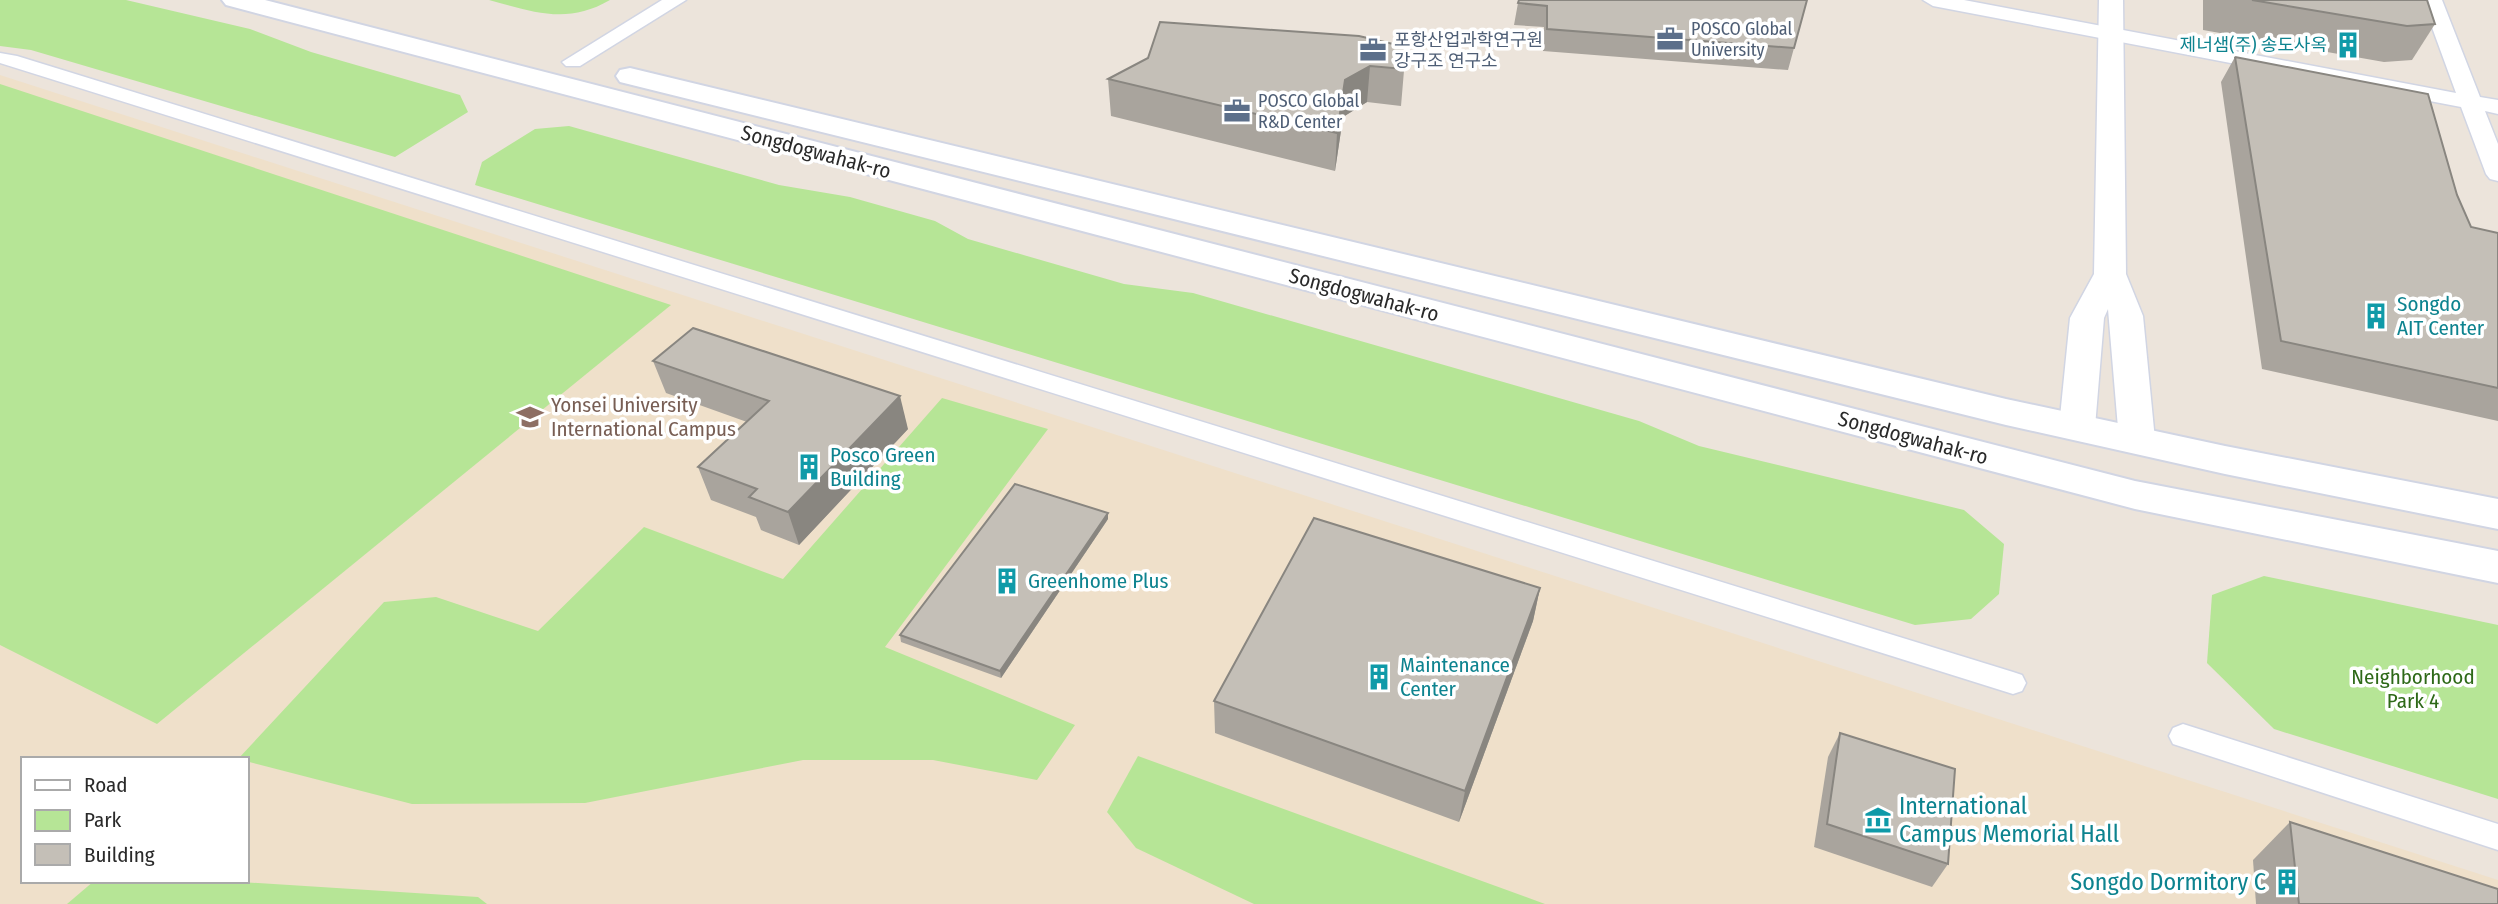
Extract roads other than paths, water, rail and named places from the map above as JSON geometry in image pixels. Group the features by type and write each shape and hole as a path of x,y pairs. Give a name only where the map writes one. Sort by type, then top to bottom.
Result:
{"main road":[{"name":"Songdogwahak-ro","path":"236,0 2135,495 2498,567"},
{"name":"Songdogwahak-ro","path":"333,0 573,62 2077,427 2498,514"}],"street":[{"path":"573,62 676,0"},
{"path":"1933,0 2498,107"},
{"path":"2111,0 2110,274 2127,316 2137,440"},
{"path":"2432,0 2498,174"},
{"path":"0,58 50,71 2013,683"},
{"path":"2077,427 2087,317 2110,274"},
{"path":"2183,736 2498,837"}],"place":[{"name":"POSCO Global University","path":"1670,39"},
{"name":"제너샘(주) 송도사옥","path":"2348,45"},
{"name":"포항산업과학연구원 강구조 연구소","path":"1373,50"},
{"name":"POSCO Global R&D Center","path":"1237,111"},
{"name":"Songdo AIT Center","path":"2376,316"},
{"name":"Yonsei University International Campus","path":"530,417"},
{"name":"Posco Green Building","path":"809,467"},
{"name":"Greenhome Plus","path":"1007,581"},
{"name":"Maintenance Center","path":"1379,677"},
{"name":"International Campus Memorial Hall","path":"1878,820"},
{"name":"Songdo Dormitory C","path":"2287,882"}],"park label":[{"name":"Neighborhood Park 4","path":"2413,689"}]}
